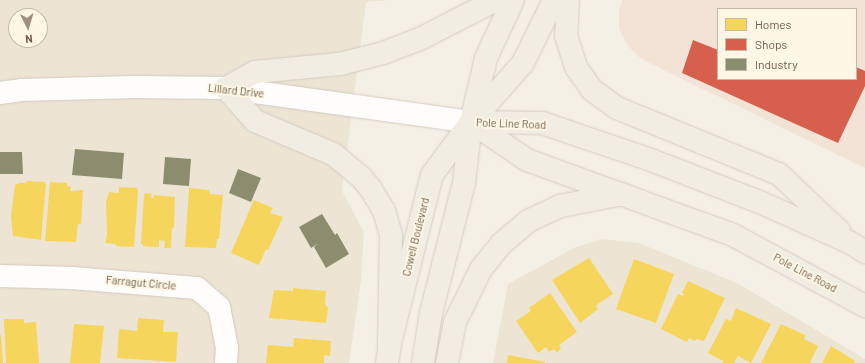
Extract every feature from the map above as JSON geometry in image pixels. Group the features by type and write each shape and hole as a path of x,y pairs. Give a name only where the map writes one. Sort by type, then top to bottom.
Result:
{"main road":[{"path":"388,354 391,235 384,211 370,188 362,178 333,154 255,121 226,88 255,72 340,64 383,53 420,39 496,0"},
{"name":"Cowell Boulevard","path":"423,363 431,313 464,184 470,122 486,58 513,0"},
{"name":"Cowell Boulevard","path":"388,354 432,175 470,122 523,64 554,0"},
{"path":"568,0 566,36 576,67 592,90 617,108 779,174 858,248"},
{"name":"Pole Line Road","path":"470,122 527,160 733,235 865,306"},
{"name":"Pole Line Road","path":"470,122 542,124 651,160 762,203 858,248"},
{"path":"447,363 455,322 481,269 501,244 528,221 560,206 622,194"}],"street":[{"name":"Lillard Drive","path":"0,93 21,90 134,87 226,88 470,122"},
{"name":"Farragut Circle","path":"0,276 72,278 196,288 219,307 227,348 226,363"}],"shaded area":[{"path":"0,0 390,0 366,2 342,191 364,232 361,281 349,363 0,363"},
{"path":"622,0 865,0 865,168 641,59 629,47 619,29 619,11"},
{"path":"601,239 639,243 737,283 865,359 865,363 493,363 508,284 574,248"}],"building: Homes":[{"path":"27,181 45,182 46,184 41,240 13,236 11,216 15,185 26,183"},
{"path":"50,182 67,183 67,186 71,187 70,191 83,190 81,224 78,224 76,242 45,241"},
{"path":"119,187 137,188 138,191 134,247 116,246 116,244 105,243 107,234 106,202 109,192 119,193"},
{"path":"189,188 209,190 210,194 223,195 219,239 217,239 216,248 185,247"},
{"path":"145,193 152,194 151,198 154,198 154,195 175,197 174,228 172,228 171,248 164,248 165,241 159,240 159,246 156,247 143,246 143,244 141,244"},
{"path":"254,200 273,208 270,213 283,217 268,250 266,249 259,265 231,253"},
{"path":"589,258 613,294 599,303 596,306 598,309 580,323 552,280"},
{"path":"634,259 674,274 656,323 616,309"},
{"path":"688,281 725,298 704,341 696,339 695,341 689,338 687,342 661,329 678,294 683,296 684,294 682,293"},
{"path":"293,288 326,291 325,304 328,308 326,323 269,318 274,290 293,291"},
{"path":"550,293 577,332 559,345 561,349 557,352 554,349 549,352 546,347 538,353 516,321 531,311 529,308"},
{"path":"736,308 771,324 751,363 738,356 734,363 723,363 723,361 708,353 726,319 731,321"},
{"path":"138,318 164,320 163,332 178,332 176,362 117,358 119,329 137,331"},
{"path":"4,319 24,319 24,323 36,322 39,363 6,363"},
{"path":"74,324 104,326 100,363 70,363"},
{"path":"781,324 805,335 804,339 818,346 810,363 761,363"},
{"path":"1,335 3,363 0,363"},
{"path":"294,338 331,341 330,356 324,355 324,363 266,363 268,345 293,347"},
{"path":"831,346 855,361 854,363 822,363"},
{"path":"508,355 545,362 545,363 507,363"}],"building: Shops":[{"path":"693,40 717,50 717,80 857,80 857,67 865,71 865,86 838,143 682,73"}],"building: Industry":[{"path":"75,149 124,153 122,179 72,175"},
{"path":"0,152 22,152 23,174 0,174"},
{"path":"165,157 191,159 189,186 163,184"},
{"path":"238,169 261,178 251,202 229,193"},
{"path":"322,214 335,235 337,233 349,254 326,268 314,247 319,243 311,248 299,227"}]}
